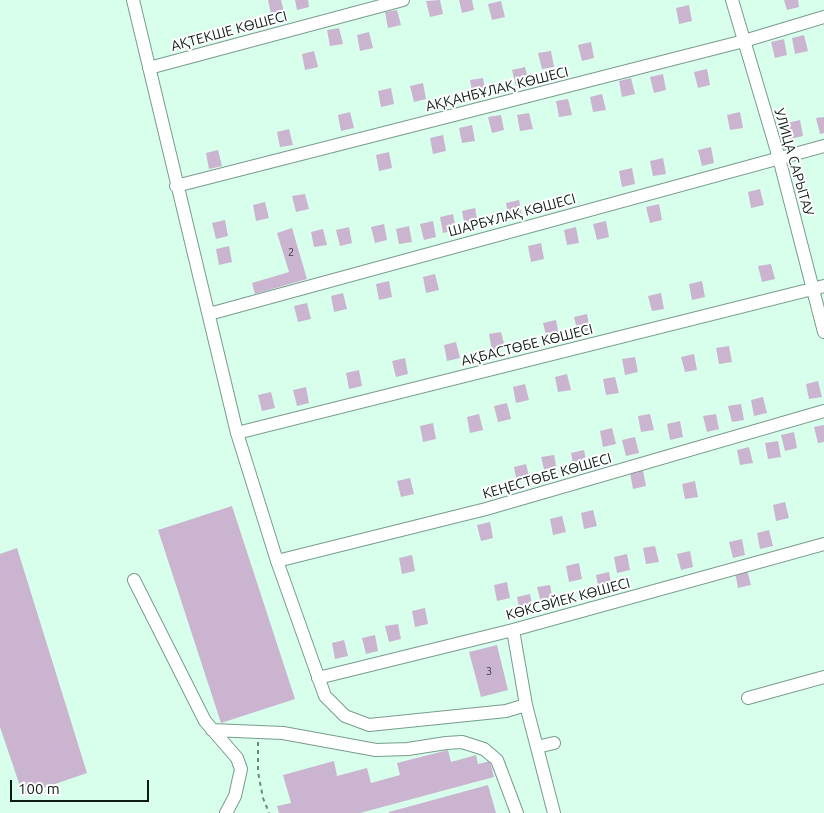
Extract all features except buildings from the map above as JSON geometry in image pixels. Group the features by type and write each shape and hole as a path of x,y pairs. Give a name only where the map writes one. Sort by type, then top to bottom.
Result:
{"street":[{"path":"133,0 176,186 237,434 277,561 324,696 345,716 369,725 506,711 526,705"},
{"name":"АҚТЕКШЕ КӨШЕСІ","path":"149,68 403,0"},
{"name":"УЛИЦА САРЫТАУ","path":"732,0 818,288 824,332"},
{"name":"АҚҚАНБҰЛАҚ КӨШЕСІ","path":"176,186 744,41 824,17"},
{"name":"ШАРБҰЛАҚ КӨШЕСІ","path":"209,314 824,146"},
{"name":"АҚБАСТӨБЕ КӨШЕСІ","path":"237,434 818,288"},
{"name":"КЕҢЕСТӨБЕ КӨШЕСІ","path":"277,561 486,509 824,411"},
{"name":"КӨКСӘЙЕК КӨШЕСІ","path":"318,678 513,630 824,544"},
{"path":"134,580 205,721 237,758 241,769 235,796 226,813"},
{"path":"513,630 526,705 554,813"},
{"path":"748,698 824,677"},
{"path":"212,730 283,733 376,750 408,749 462,742 484,749 497,760 517,813"},
{"path":"537,747 554,742"}],"path":[{"path":"258,732 258,772 263,798 270,813"}]}
